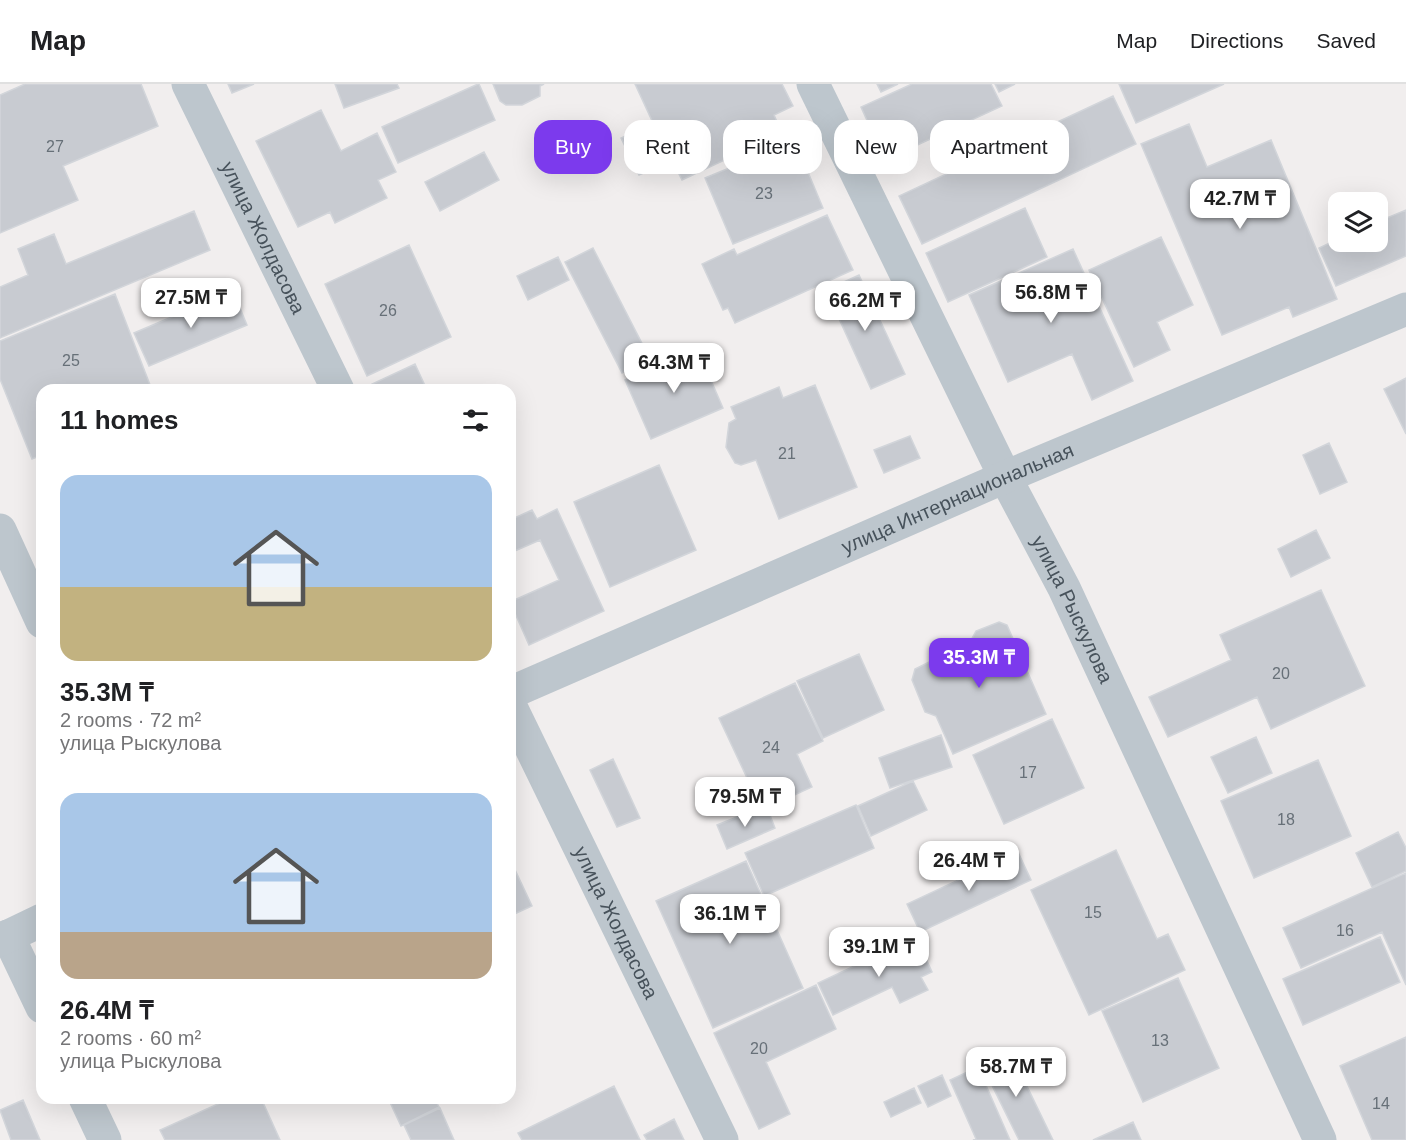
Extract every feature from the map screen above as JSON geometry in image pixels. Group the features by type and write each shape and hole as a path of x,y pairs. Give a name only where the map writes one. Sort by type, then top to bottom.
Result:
{"street":[{"name":"улица Жолдасова","path":"188,84 335,384"},
{"name":"улица Рыскулова","path":"813,84 1005,477 1064,588 1320,1140"},
{"name":"улица Интернациональная","path":"516,690 1005,477 1406,309"},
{"path":"0,530 36,608"},
{"name":"улица Жолдасова","path":"516,717 722,1140"},
{"path":"36,923 4,938 36,996"},
{"path":"88,1104 105,1140"}],"building":[{"path":"25,84 141,84 158,126 63,166 78,200 0,233 0,95"},
{"path":"228,84 254,84 232,93"},
{"path":"335,84 397,84 399,88 344,108"},
{"path":"479,84 495,120 398,163 382,127"},
{"path":"493,84 544,84 540,86 540,96 522,105 506,105 500,101"},
{"path":"635,84 782,84 793,106 774,115 776,120 723,120 723,161 711,166 711,120 652,120"},
{"path":"877,84 898,84 881,92"},
{"path":"912,84 991,84 1002,106 972,120 930,120 930,139 918,145 918,120 867,120 861,107"},
{"path":"995,84 1015,84 999,92"},
{"path":"1119,84 1224,84 1136,123"},
{"path":"1113,96 1136,144 922,244 899,196 946,174 1069,174 1069,120 1062,120"},
{"path":"321,110 341,151 377,133 396,172 378,180 387,198 335,223 330,212 298,227 256,141"},
{"path":"1189,124 1207,167 1271,140 1337,299 1293,317 1289,307 1222,335 1141,144"},
{"path":"484,152 499,180 440,211 425,182"},
{"path":"723,171 723,174 809,174 823,208 733,244 705,178"},
{"path":"679,174 695,174 682,180"},
{"path":"1025,208 1047,257 948,302 926,253"},
{"path":"1406,210 1406,256 1336,286 1319,248 1328,244 1328,252 1388,252 1388,217"},
{"path":"194,211 210,250 0,338 0,287 28,275 18,249 54,234 66,264"},
{"path":"827,215 853,270 735,323 728,308 723,310 702,264 734,249 737,255"},
{"path":"1161,237 1193,305 1157,322 1170,350 1134,367 1089,270"},
{"path":"409,245 451,337 367,376 325,284"},
{"path":"593,248 650,359 622,373 565,262"},
{"path":"1073,249 1133,381 1092,400 1072,354 1008,382 969,295"},
{"path":"558,257 569,280 528,300 517,276"},
{"path":"859,275 905,374 871,389 826,290"},
{"path":"233,291 247,325 149,366 134,333"},
{"path":"115,294 150,384 36,384 36,457 32,459 0,379 0,341"},
{"path":"697,348 723,408 651,439 625,380"},
{"path":"415,364 424,384 372,384"},
{"path":"1406,378 1406,434 1384,389"},
{"path":"815,385 857,487 779,519 756,460 741,465 735,463 726,447 729,423 736,419 731,407 779,387 783,398"},
{"path":"910,436 920,458 884,473 874,450"},
{"path":"1329,443 1347,482 1320,494 1303,455"},
{"path":"659,465 696,550 610,587 574,502"},
{"path":"557,509 604,611 529,645 516,616 516,599 559,580 540,540 516,550 516,517 532,510 537,519"},
{"path":"1316,530 1330,558 1291,577 1278,549"},
{"path":"1321,590 1365,686 1271,729 1257,697 1168,737 1149,697 1231,660 1220,635"},
{"path":"999,622 1007,625 1046,714 953,754 936,716 925,712 912,680 915,669 970,642 976,631"},
{"path":"859,654 884,710 823,738 797,681"},
{"path":"795,683 823,741 797,754 812,787 762,810 719,718"},
{"path":"1052,719 1084,788 1004,824 973,755"},
{"path":"941,735 952,767 890,788 879,758"},
{"path":"1256,737 1272,773 1228,793 1211,757"},
{"path":"613,759 640,818 617,827 590,770"},
{"path":"1318,760 1351,836 1254,878 1221,801"},
{"path":"913,781 927,810 871,836 858,806"},
{"path":"856,805 874,848 764,896 745,853"},
{"path":"768,810 775,828 727,849 717,825 747,813 748,818"},
{"path":"1398,832 1406,848 1406,871 1372,887 1356,853"},
{"path":"1116,850 1157,939 1168,934 1185,970 1089,1015 1031,890"},
{"path":"1018,852 1031,880 920,932 907,904"},
{"path":"746,861 803,988 713,1028 656,901"},
{"path":"516,872 532,906 516,913"},
{"path":"1406,873 1406,985 1382,932 1301,968 1283,928"},
{"path":"916,937 932,972 921,977 928,990 900,1003 892,987 833,1015 818,983"},
{"path":"1380,937 1400,982 1303,1025 1283,979"},
{"path":"1178,978 1219,1068 1143,1102 1102,1011"},
{"path":"816,985 836,1029 766,1062 790,1114 759,1129 714,1033"},
{"path":"1406,1037 1406,1140 1372,1140 1340,1066"},
{"path":"1009,1049 1053,1140 1019,1140 981,1063"},
{"path":"978,1067 1010,1140 973,1140 976,1139 950,1080"},
{"path":"942,1075 951,1096 928,1107 918,1086"},
{"path":"614,1086 640,1140 522,1140 518,1133"},
{"path":"914,1088 921,1103 891,1117 884,1102"},
{"path":"23,1100 40,1140 11,1140 0,1110"},
{"path":"218,1104 264,1104 280,1140 165,1140 160,1130"},
{"path":"391,1104 437,1104 439,1107 401,1126"},
{"path":"440,1108 454,1140 411,1140 404,1125"},
{"path":"674,1119 684,1140 647,1140 644,1135"},
{"path":"1133,1122 1141,1140 1093,1140"}]}
